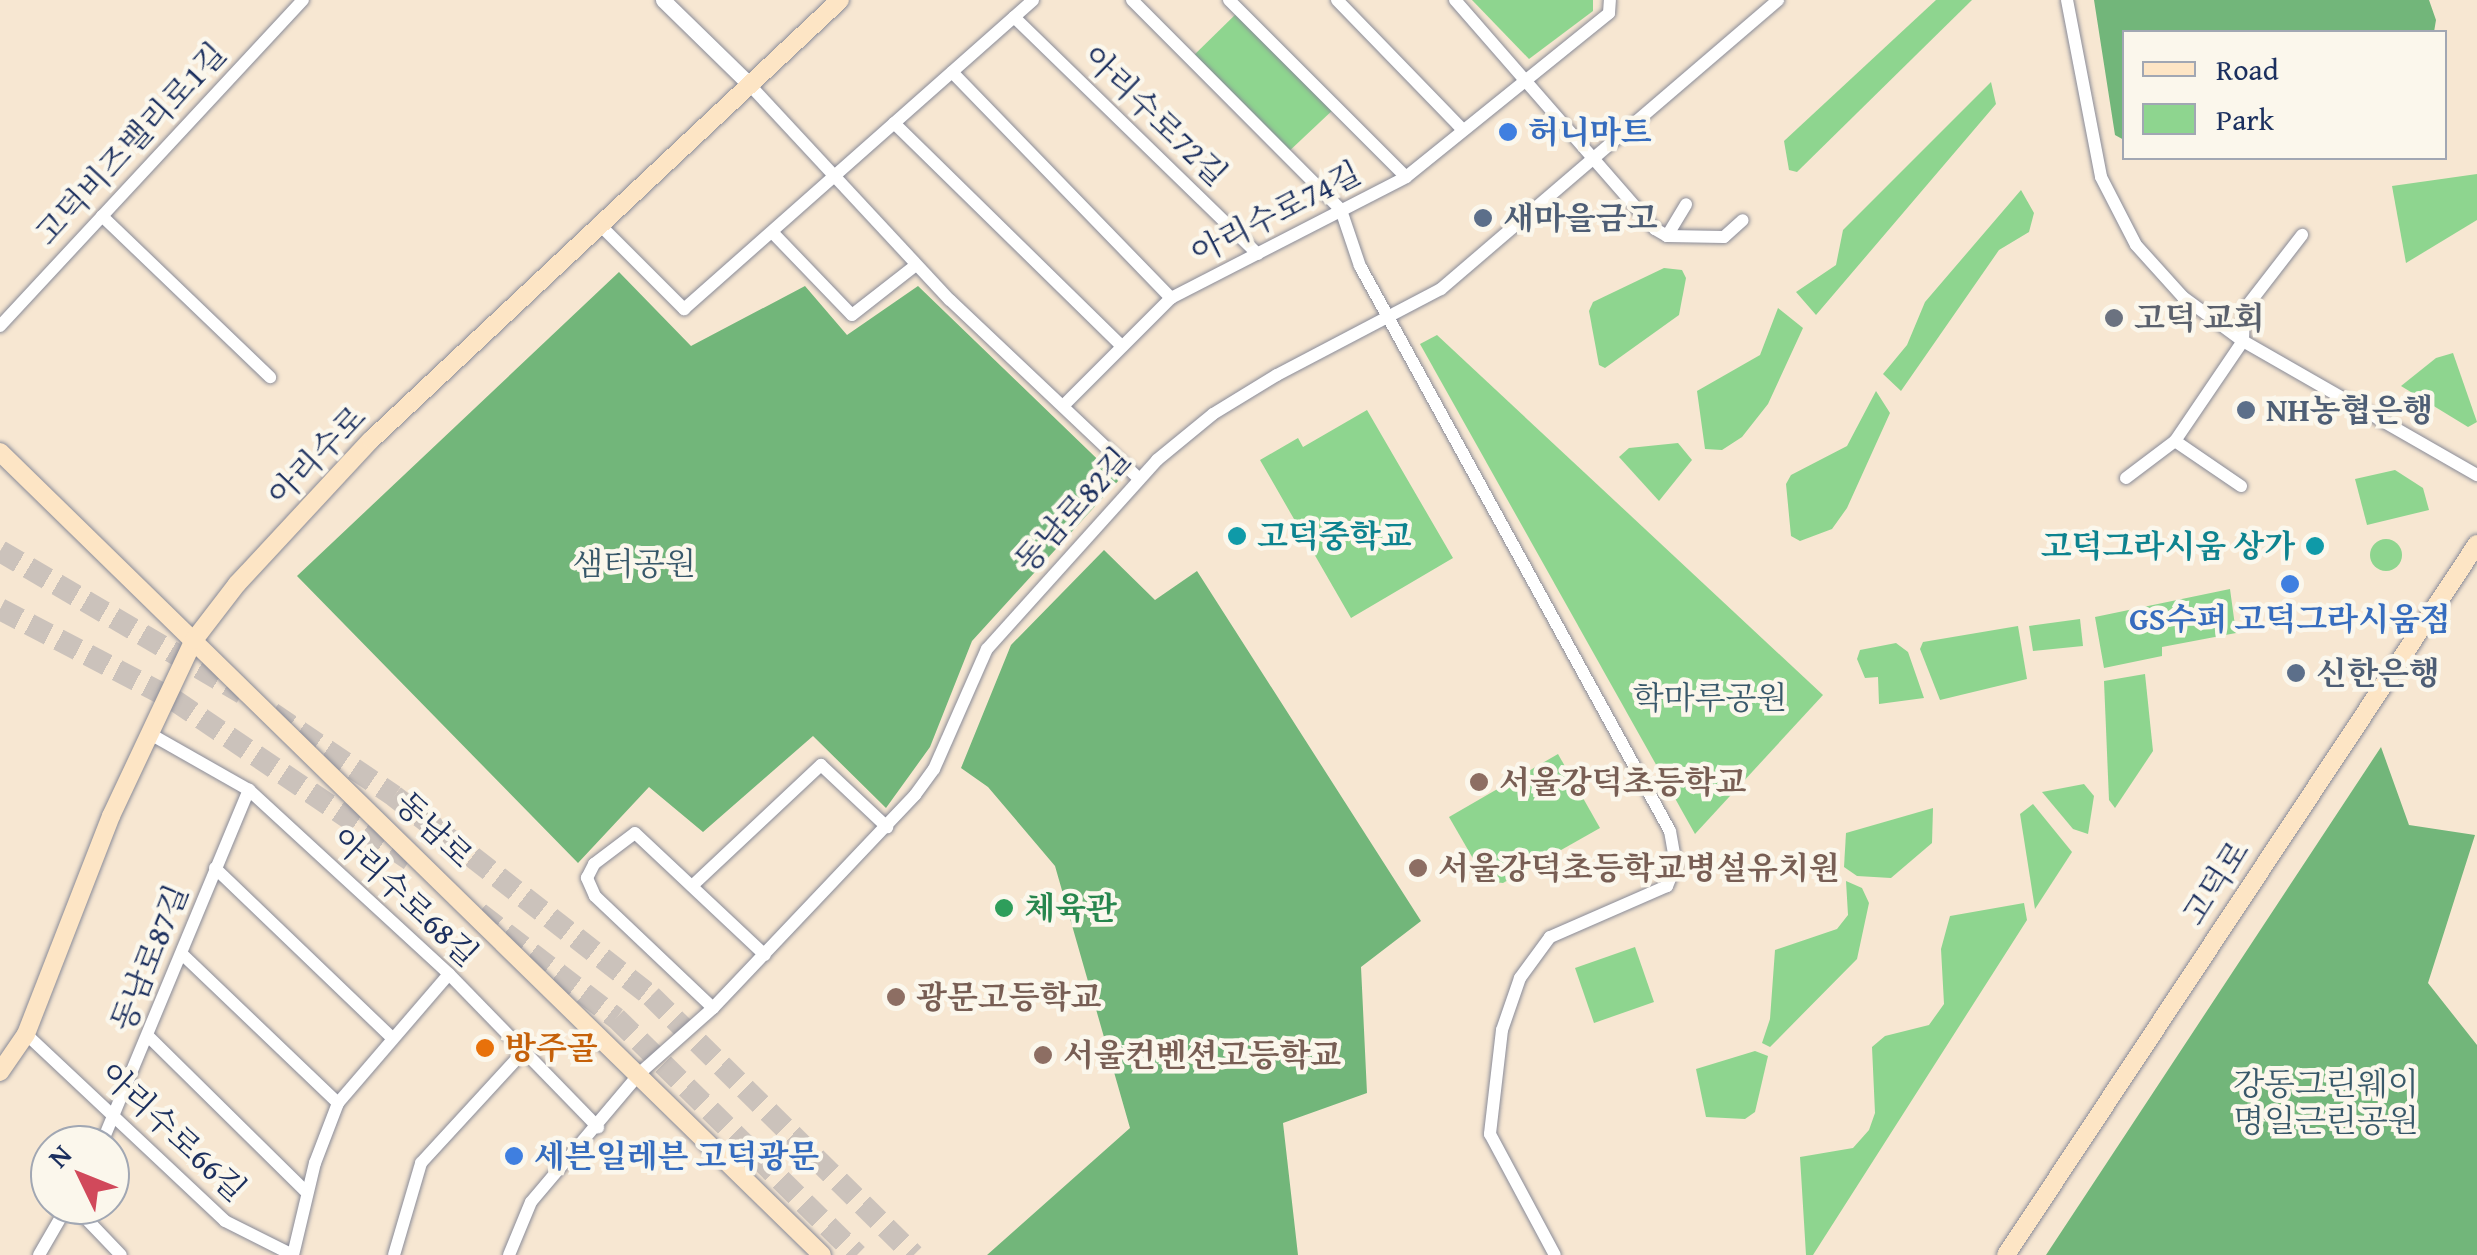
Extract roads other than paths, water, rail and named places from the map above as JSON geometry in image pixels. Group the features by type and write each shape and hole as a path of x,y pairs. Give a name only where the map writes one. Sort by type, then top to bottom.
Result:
{"main road":[{"name":"아리수로","path":"0,1072 26,1034 111,816 194,640 237,584 372,440 840,0"},
{"name":"동남로","path":"0,452 641,1072 822,1255"},
{"name":"고덕로","path":"2006,1255 2477,544"}],"street":[{"name":"고덕비즈밸리로1길","path":"0,326 303,0"},
{"path":"663,0 748,83 916,264 1139,478"},
{"path":"598,224 684,309 1033,0"},
{"path":"1132,0 1342,210 1360,266 1670,832 1676,864 1667,886 1550,936 1520,978 1502,1030 1490,1134 1555,1255"},
{"path":"1229,0 1406,177"},
{"path":"1336,0 1462,130"},
{"path":"1456,0 1667,236 1724,238 1743,220"},
{"name":"아리수로74길","path":"1063,406 1171,298 1406,177 1609,13 1610,0"},
{"name":"동남로82길","path":"509,1255 530,1202 641,1072 765,955 887,827 934,770 987,648 1139,478 1213,414 1390,318 1484,258 1778,0"},
{"path":"2068,0 2101,177 2136,246 2183,297 2243,341 2477,476"},
{"name":"아리수로72길","path":"1014,17 1258,254"},
{"path":"952,72 1171,298"},
{"path":"894,124 1122,346"},
{"path":"1667,236 1686,204"},
{"path":"102,216 270,377"},
{"path":"772,232 852,315 916,264"},
{"path":"2126,478 2174,441 2243,341 2244,310 2302,235"},
{"path":"2174,441 2240,486"},
{"name":"아리수로68길","path":"152,735 249,790 449,974 598,1126"},
{"path":"692,886 821,765 887,827"},
{"name":"동남로87길","path":"111,1125 249,790"},
{"path":"713,1008 595,896 587,878 635,832 765,955"},
{"path":"215,868 392,1038"},
{"path":"182,954 338,1104"},
{"path":"293,1255 307,1193 338,1104 449,974"},
{"name":"아리수로66길","path":"26,1034 117,1114 225,1221 293,1255"},
{"path":"148,1036 307,1193"},
{"path":"394,1255 422,1163 524,1051"},
{"path":"39,1255 58,1225"},
{"path":"90,1225 121,1255"}],"tunnel":[{"path":"0,551 242,693"},
{"path":"0,609 174,700 410,860"},
{"path":"272,713 394,796 651,996 914,1255"},
{"path":"479,913 616,1018 857,1255"}],"place":[{"name":"허니마트","path":"1508,132"},
{"name":"새마을금고","path":"1483,218"},
{"name":"고덕 교회","path":"2114,318"},
{"name":"NH농협은행","path":"2246,410"},
{"name":"고덕중학교","path":"1237,536"},
{"name":"고덕그라시움 상가","path":"2315,546"},
{"name":"GS수퍼 고덕그라시움점","path":"2290,584"},
{"name":"신한은행","path":"2296,673"},
{"name":"서울강덕초등학교","path":"1479,782"},
{"name":"서울강덕초등학교병설유치원","path":"1418,868"},
{"name":"체육관","path":"1004,908"},
{"name":"광문고등학교","path":"896,997"},
{"name":"방주골","path":"485,1048"},
{"name":"서울컨벤션고등학교","path":"1043,1055"},
{"name":"세븐일레븐 고덕광문","path":"514,1156"}],"park label":[{"name":"샘터공원","path":"634,564"},
{"name":"학마루공원","path":"1710,698"},
{"name":"강동그린웨이 명일근린공원","path":"2326,1104"}]}
